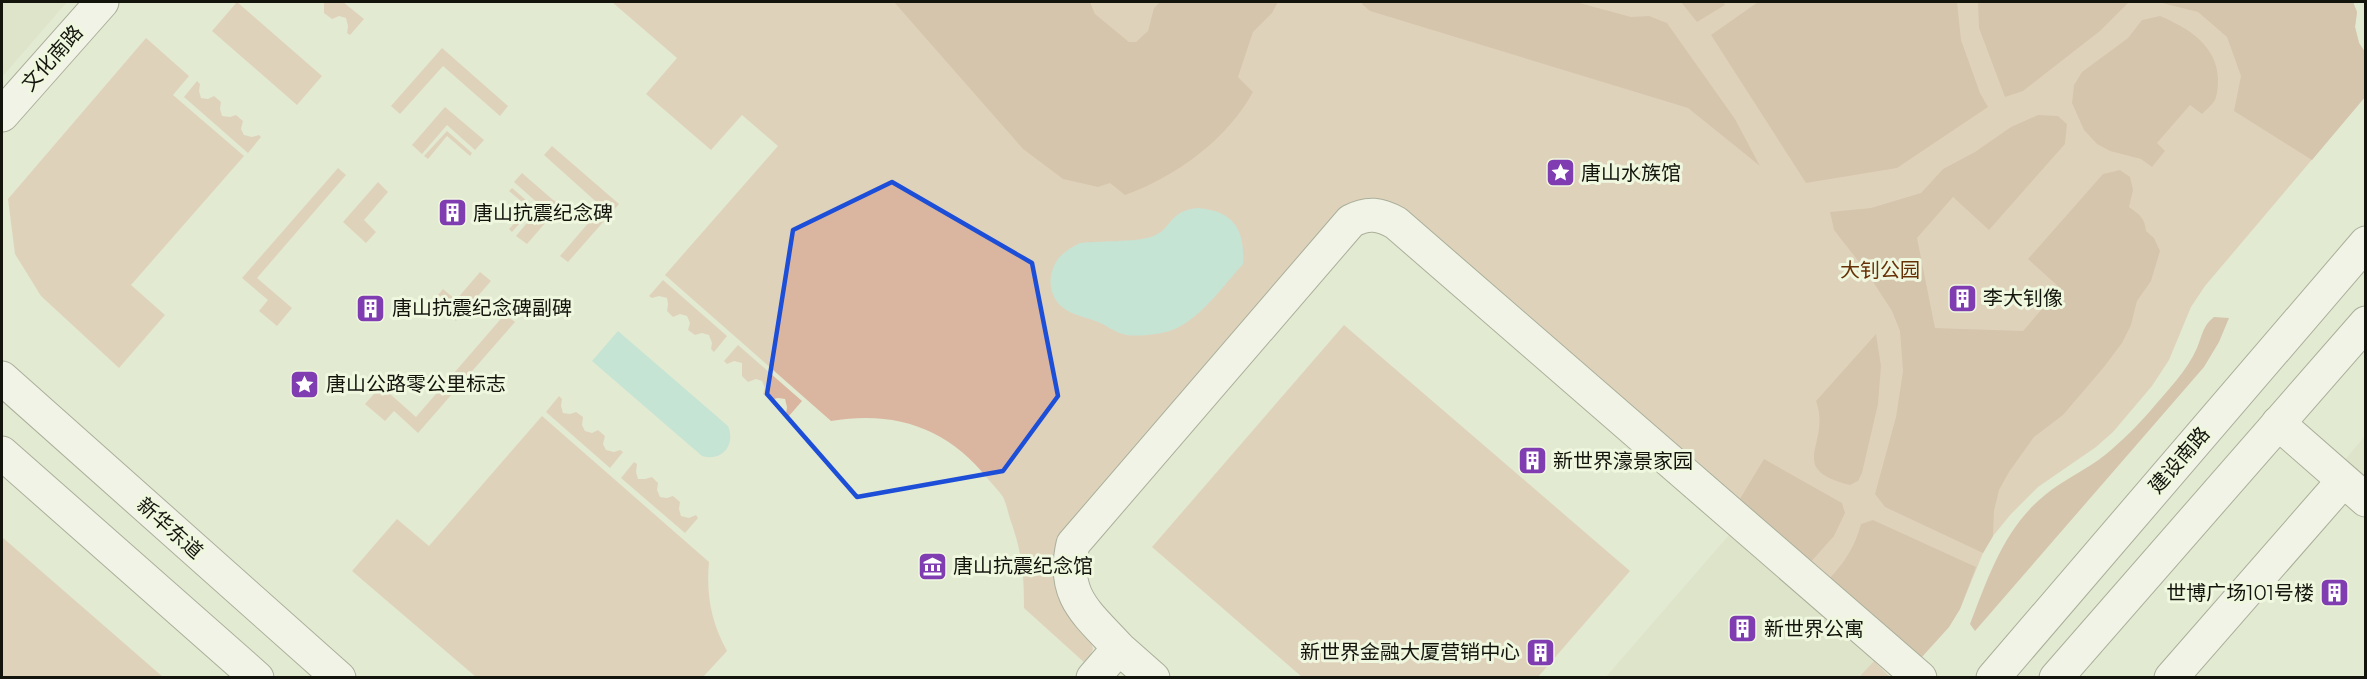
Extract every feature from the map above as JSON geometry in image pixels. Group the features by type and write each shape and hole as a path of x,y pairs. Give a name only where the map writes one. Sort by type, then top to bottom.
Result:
{"street":[{"name":"文化南路","path":"2,115 102,2"},
{"path":"1153,678 1119,648 1080,605 1072,589 1068,564 1073,544 1351,221 1363,215 1381,215 1396,223 1920,678"},
{"name":"建设南路","path":"1993,678 2366,243"},
{"path":"2056,678 2366,322"},
{"name":"新华东道","path":"2,378 339,678"},
{"path":"2171,678 2354,490 2278,423"},
{"path":"2,453 257,678"},
{"path":"1093,678 1119,648"}],"highlighted area":[{"path":"892,182 1032,263 1058,396 1003,471 857,497 767,394 793,230"}],"shaded area":[{"path":"2,2 67,2 2,77"},
{"path":"2365,436 2365,481 2343,462"},
{"path":"1729,535 1874,661 1859,677 1605,678"}],"green space":[{"path":"237,2 322,76 297,105 212,31"},
{"path":"324,2 343,2 364,19 350,35 347,33 346,18 339,16 332,19 324,13"},
{"name":"大钊公园","path":"612,2 2353,2 2357,12 2355,27 2359,43 2365,52 2365,97 2205,286 2191,307 2169,360 2152,386 2113,432 2096,447 2038,487 1993,536 1983,553 1960,609 1949,627 1920,659 1382,203 1062,538 1093,649 1086,664 1024,608 1020,552 1005,502 1000,492 972,461 938,435 898,421 854,418 831,421 665,275 778,146 742,115 711,150 646,94 677,58"},
{"path":"894,2 1090,2 1095,14 1129,42 1136,42 1148,31 1154,8 1159,3 1278,2 1272,13 1253,32 1238,77 1253,92 1229,126 1198,155 1181,167 1125,195 1110,183 1098,187 1063,179 1023,149"},
{"path":"1363,2 1576,2 1631,17 1649,16 1667,23 1735,119 1760,166 1688,108 1370,11 1362,4"},
{"path":"1681,2 1723,2 1725,5 1697,22"},
{"path":"1758,2 1957,2 1961,40 1980,93 1988,107 1897,168 1806,183 1711,35"},
{"path":"1978,2 2129,2 2100,31 2023,91 2005,97 1979,28"},
{"path":"2158,2 2353,2 2357,12 2355,27 2359,43 2365,52 2365,97 2312,160 2234,111 2241,76 2227,37 2198,12"},
{"path":"2160,16 2181,26 2208,49 2217,70 2218,84 2215,100 2202,114 2190,105 2157,143 2165,151 2152,167 2141,159 2110,151 2097,144 2084,130 2072,103 2074,85 2082,72 2128,38 2142,20"},
{"path":"146,38 189,76 173,95 244,156 131,285 165,315 119,368 41,296 15,254 8,199"},
{"path":"442,48 508,106 500,116 443,66 400,114 391,106"},
{"path":"197,81 200,84 201,98 208,99 214,96 221,102 222,116 236,115 243,121 241,129 244,135 261,137 248,153 184,97"},
{"path":"445,107 484,140 475,150 447,125 422,154 412,145"},
{"path":"2038,115 2058,116 2067,124 2065,144 1989,230 1953,197 1917,238 1935,328 2023,331 2060,288 2028,259 2103,174 2120,170 2130,177 2133,190 2129,207 2141,217 2146,231 2154,238 2160,251 2151,281 2137,301 2131,325 2122,343 2063,415 2034,437 2009,472 1999,490 1994,511 1993,536 1983,553 1885,507 1875,494 1896,417 1903,371 1900,331 1892,311 1866,271 1834,230 1830,212 1871,208 1921,193 1943,169 1975,152 2011,127"},
{"path":"447,131 472,153 470,156 447,136 428,159 424,156"},
{"path":"552,146 619,204 568,262 560,256 602,207 544,155"},
{"path":"338,168 346,175 257,278 292,308 277,326 259,311 268,300 242,278"},
{"path":"522,173 560,206 527,244 516,236 541,206 514,182"},
{"path":"378,182 388,192 364,220 376,232 366,243 343,222"},
{"path":"512,188 534,207 512,232 509,229 529,208 509,191"},
{"path":"480,272 491,281 456,321 433,301 443,289 456,300"},
{"path":"663,280 727,336 714,352 711,349 712,343 709,335 702,333 695,335 688,330 690,323 687,316 680,314 673,317 667,311 667,298 649,296"},
{"path":"505,314 515,322 418,433 394,411 385,421 365,404 381,386 416,417"},
{"path":"2214,317 2229,318 2219,342 2204,367 1975,631 1970,624 1984,589 2008,538 2019,523 2045,495 2105,455 2141,422 2182,373 2197,348 2205,327"},
{"path":"1344,325 1630,571 1538,677 1302,677 1152,547"},
{"path":"1876,334 1881,366 1878,404 1862,473 1858,481 1850,485 1830,478 1819,471 1814,463 1819,430 1816,401"},
{"path":"738,345 802,401 789,416 786,414 785,399 770,400 763,394 765,388 762,381 756,379 748,382 742,376 742,363 734,361 727,364 724,361"},
{"path":"559,396 562,399 563,413 576,412 583,417 582,425 585,431 592,433 598,430 605,436 603,444 606,450 623,452 610,468 546,412"},
{"path":"542,416 709,562 708,585 713,619 727,651 703,677 476,677 352,571 397,519 429,546"},
{"path":"1764,459 1842,503 1845,513 1834,536 1809,564 1738,502"},
{"path":"634,462 637,464 638,479 652,477 658,483 657,490 660,497 673,496 680,502 681,516 689,518 696,515 698,518 685,533 621,478"},
{"path":"1873,520 1976,567 1960,609 1949,627 1920,659 1828,580 1848,554 1861,524"},
{"path":"2,537 163,677 2,677"},
{"path":"1874,661 1890,677 1859,677"}],"water":[{"path":"1198,208 1220,213 1235,224 1242,241 1243,264 1213,299 1187,322 1158,334 1128,335 1071,313 1056,301 1051,287 1052,273 1058,259 1068,250 1080,243 1151,237 1163,230 1181,213"},
{"path":"618,331 728,426 730,440 726,450 716,457 702,456 592,361"}],"place":[{"name":"唐山水族馆","path":"1560,173"},
{"name":"唐山抗震纪念碑","path":"452,213"},
{"name":"李大钊像","path":"1962,298"},
{"name":"唐山抗震纪念碑副碑","path":"371,308"},
{"name":"唐山公路零公里标志","path":"305,384"},
{"name":"新世界濠景家园","path":"1532,461"},
{"name":"唐山抗震纪念馆","path":"932,566"},
{"name":"世博广场101号楼","path":"2335,593"},
{"name":"新世界公寓","path":"1743,629"},
{"name":"新世界金融大厦营销中心","path":"1541,652"}]}
